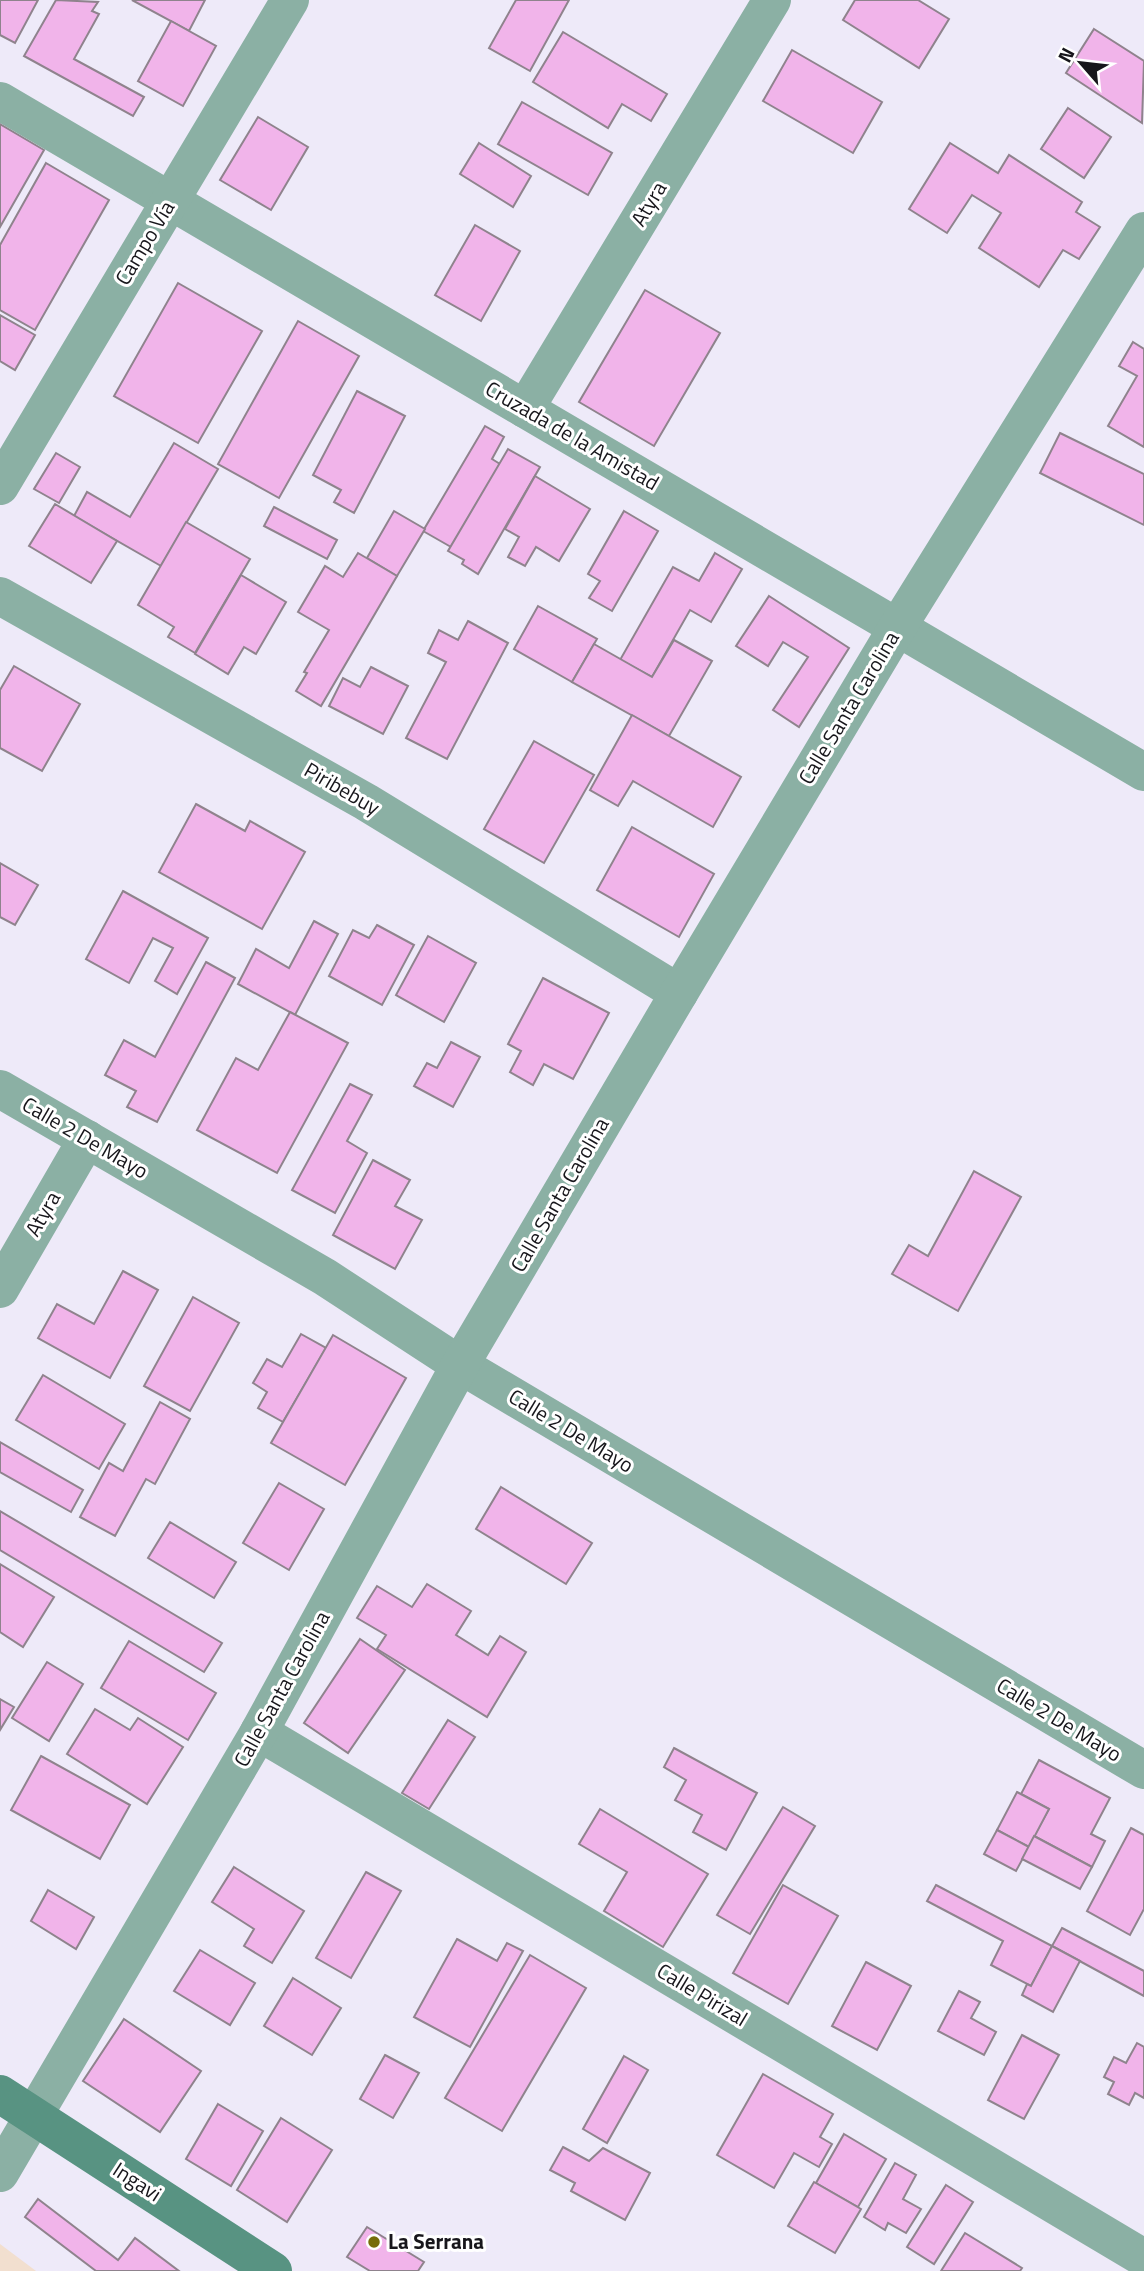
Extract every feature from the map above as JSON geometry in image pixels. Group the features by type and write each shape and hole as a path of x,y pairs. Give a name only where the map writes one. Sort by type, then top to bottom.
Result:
{"main road":[{"name":"Ingavi","path":"0,2094 273,2271"}],"street":[{"name":"Campo Vía","path":"0,486 290,0"},
{"name":"Atyra","path":"526,409 772,0"},
{"name":"Cruzada de la Amistad","path":"0,101 1144,772"},
{"name":"Calle Santa Carolina","path":"0,2173 260,1732 460,1365 679,993 897,628 1144,231"},
{"name":"Piribebuy","path":"0,596 366,802 679,993"},
{"name":"Calle 2 De Mayo","path":"0,1089 325,1278 460,1365 1144,1770"},
{"name":"Atyra","path":"0,1289 87,1139"},
{"name":"Calle Pirizal","path":"260,1732 1144,2258"}],"shaded area":[{"path":"0,2244 36,2271 0,2271"}],"building":[{"path":"0,0 38,0 15,43 0,35"},
{"path":"56,0 98,2 92,11 99,14 74,59 144,97 133,116 24,56"},
{"path":"132,0 205,0 189,31"},
{"path":"516,0 569,0 530,71 489,48"},
{"path":"855,0 918,0 949,19 919,68 843,20"},
{"path":"171,21 216,46 183,106 138,81"},
{"path":"1094,29 1144,61 1142,123 1066,73"},
{"path":"563,32 667,94 651,121 622,104 608,128 533,82"},
{"path":"792,50 882,102 853,153 763,101"},
{"path":"522,102 612,153 588,195 498,144"},
{"path":"1068,108 1111,137 1084,178 1041,149"},
{"path":"258,117 308,147 271,210 220,180"},
{"path":"0,124 44,150 0,227"},
{"path":"479,143 531,176 513,207 460,174"},
{"path":"950,143 998,173 1009,155 1082,202 1076,212 1100,227 1079,259 1063,250 1039,287 979,248 1001,213 972,195 947,233 909,209"},
{"path":"46,163 109,200 35,330 0,310 0,245"},
{"path":"475,225 520,251 481,321 435,295"},
{"path":"178,283 262,331 198,443 114,396"},
{"path":"645,290 720,333 654,446 579,402"},
{"path":"0,315 35,335 15,370 0,361"},
{"path":"298,321 359,356 279,498 218,464"},
{"path":"1133,342 1144,349 1144,447 1108,426 1137,376 1119,366"},
{"path":"357,391 405,416 354,513 334,502 341,490 313,475"},
{"path":"485,426 504,437 492,459 500,464 451,547 423,531"},
{"path":"1060,433 1144,474 1144,525 1040,473"},
{"path":"174,443 218,469 161,566 74,516 87,492 130,517"},
{"path":"508,449 540,467 478,574 462,564 464,560 448,551"},
{"path":"56,453 80,467 59,503 34,489"},
{"path":"535,476 590,509 559,561 536,547 525,566 508,557 519,537 505,529"},
{"path":"55,504 117,541 91,583 29,546"},
{"path":"274,507 337,540 327,559 264,526"},
{"path":"394,511 425,529 397,576 367,558"},
{"path":"624,511 658,531 612,611 589,598 600,581 588,574"},
{"path":"186,522 250,559 195,653 168,637 174,627 138,605"},
{"path":"358,553 397,576 321,706 296,691 329,630 298,612 325,566 343,577"},
{"path":"715,553 742,569 711,622 690,610 652,677 620,660 673,567 699,581"},
{"path":"241,575 286,602 256,654 244,647 228,674 195,654"},
{"path":"769,596 849,648 799,727 773,710 808,657 783,642 768,666 736,646"},
{"path":"538,606 597,639 572,682 514,649"},
{"path":"468,621 508,643 447,759 406,738 446,662 428,653 439,630 458,640"},
{"path":"674,640 712,661 669,736 572,682 594,644 652,677"},
{"path":"14,666 80,704 42,771 0,748 0,690"},
{"path":"371,667 408,686 383,734 329,706 343,678 360,687"},
{"path":"632,715 741,777 713,827 633,781 618,806 590,790"},
{"path":"534,741 594,775 544,863 484,829"},
{"path":"196,804 245,831 250,821 305,852 262,929 159,872"},
{"path":"632,827 714,874 679,937 597,890"},
{"path":"0,863 38,885 15,925 0,917"},
{"path":"123,891 208,938 177,994 155,981 173,948 153,938 129,983 86,959"},
{"path":"314,921 338,934 295,1015 238,984 256,949 289,968"},
{"path":"377,925 414,945 382,1005 329,976 353,930 369,938"},
{"path":"428,936 476,963 444,1022 396,995"},
{"path":"206,962 235,978 157,1122 127,1107 136,1091 105,1075 124,1040 155,1057"},
{"path":"543,978 609,1013 573,1079 544,1064 533,1085 510,1072 521,1051 508,1044"},
{"path":"290,1012 348,1043 277,1173 197,1130 236,1058 258,1070"},
{"path":"451,1042 480,1057 453,1107 414,1086 427,1063 437,1068"},
{"path":"350,1084 372,1095 347,1141 367,1153 335,1213 292,1190"},
{"path":"373,1160 410,1180 395,1206 422,1220 395,1269 333,1235"},
{"path":"974,1171 1021,1197 958,1311 892,1274 909,1245 928,1256"},
{"path":"123,1271 158,1290 110,1378 38,1338 57,1304 94,1324"},
{"path":"193,1297 239,1323 190,1411 144,1386"},
{"path":"301,1334 326,1348 283,1422 258,1408 267,1392 253,1383 267,1359 282,1367"},
{"path":"333,1335 406,1378 345,1485 271,1443"},
{"path":"43,1375 125,1424 99,1469 16,1420"},
{"path":"160,1402 190,1419 155,1484 146,1479 115,1536 80,1517 109,1463 123,1471"},
{"path":"0,1442 83,1490 71,1512 0,1472"},
{"path":"279,1483 324,1509 289,1570 243,1543"},
{"path":"501,1487 592,1543 566,1584 476,1529"},
{"path":"0,1511 222,1643 204,1672 0,1550"},
{"path":"170,1522 236,1562 214,1598 148,1558"},
{"path":"0,1564 54,1597 23,1647 0,1632"},
{"path":"427,1584 471,1611 456,1635 488,1655 500,1636 526,1652 487,1717 377,1649 386,1635 357,1618 377,1586 412,1607"},
{"path":"360,1639 405,1670 348,1753 304,1723"},
{"path":"129,1641 216,1693 188,1740 101,1688"},
{"path":"47,1662 83,1684 49,1741 12,1718"},
{"path":"0,1699 14,1707 0,1730"},
{"path":"95,1709 130,1730 138,1718 183,1747 147,1804 67,1754"},
{"path":"448,1720 475,1737 429,1809 402,1793"},
{"path":"674,1748 757,1793 726,1850 693,1832 702,1815 675,1800 686,1780 664,1767"},
{"path":"41,1756 130,1805 100,1859 11,1810"},
{"path":"1039,1760 1110,1798 1091,1834 1105,1841 1092,1867 1034,1836 1049,1809 1021,1794"},
{"path":"1017,1792 1049,1809 1029,1847 997,1830"},
{"path":"783,1807 815,1826 750,1934 717,1915"},
{"path":"600,1809 708,1874 663,1947 604,1911 627,1872 579,1844"},
{"path":"1131,1828 1144,1835 1144,1909 1130,1935 1087,1911"},
{"path":"997,1830 1029,1847 1016,1871 984,1854"},
{"path":"1034,1836 1092,1867 1080,1889 1022,1859"},
{"path":"234,1867 304,1911 272,1963 244,1946 254,1929 212,1902"},
{"path":"366,1872 401,1891 351,1978 316,1958"},
{"path":"783,1885 838,1916 788,2004 733,1973"},
{"path":"936,1885 1052,1946 1031,1986 991,1965 1003,1941 927,1901"},
{"path":"48,1890 94,1917 76,1949 31,1921"},
{"path":"1062,1928 1144,1971 1144,1996 1052,1946"},
{"path":"457,1939 497,1961 507,1943 523,1951 470,2047 414,2017"},
{"path":"1052,1946 1080,1961 1053,2012 1022,1995 1027,1984 1031,1986"},
{"path":"200,1950 255,1983 230,2025 174,1991"},
{"path":"530,1955 586,1988 502,2131 445,2098"},
{"path":"866,1962 911,1986 877,2050 832,2026"},
{"path":"293,1978 341,2008 312,2055 264,2026"},
{"path":"959,1991 980,2002 971,2018 996,2032 984,2055 938,2031"},
{"path":"124,2019 201,2071 160,2132 83,2081"},
{"path":"1022,2035 1059,2055 1024,2119 988,2100"},
{"path":"1137,2043 1144,2047 1144,2098 1135,2093 1129,2105 1108,2094 1114,2082 1104,2077 1114,2057 1126,2063"},
{"path":"385,2055 419,2073 393,2118 360,2099"},
{"path":"624,2056 648,2070 607,2143 583,2129"},
{"path":"763,2074 833,2114 820,2137 832,2144 819,2167 794,2153 774,2188 717,2155"},
{"path":"218,2104 263,2131 231,2186 186,2159"},
{"path":"281,2118 332,2150 287,2222 237,2190"},
{"path":"844,2134 886,2159 858,2207 816,2183"},
{"path":"563,2147 589,2161 603,2148 650,2173 625,2220 571,2191 575,2183 550,2170"},
{"path":"895,2163 916,2175 903,2199 921,2209 906,2233 888,2223 885,2230 864,2217"},
{"path":"814,2182 861,2209 835,2253 788,2226"},
{"path":"946,2185 973,2202 934,2264 907,2247"},
{"path":"38,2199 118,2260 135,2238 179,2271 96,2271 25,2217"},
{"name":"La Serrana","path":"367,2227 424,2262 418,2271 370,2271 347,2257"},
{"path":"965,2233 1022,2268 1020,2271 941,2271"}],"place":[{"name":"La Serrana","path":"374,2242"}]}
